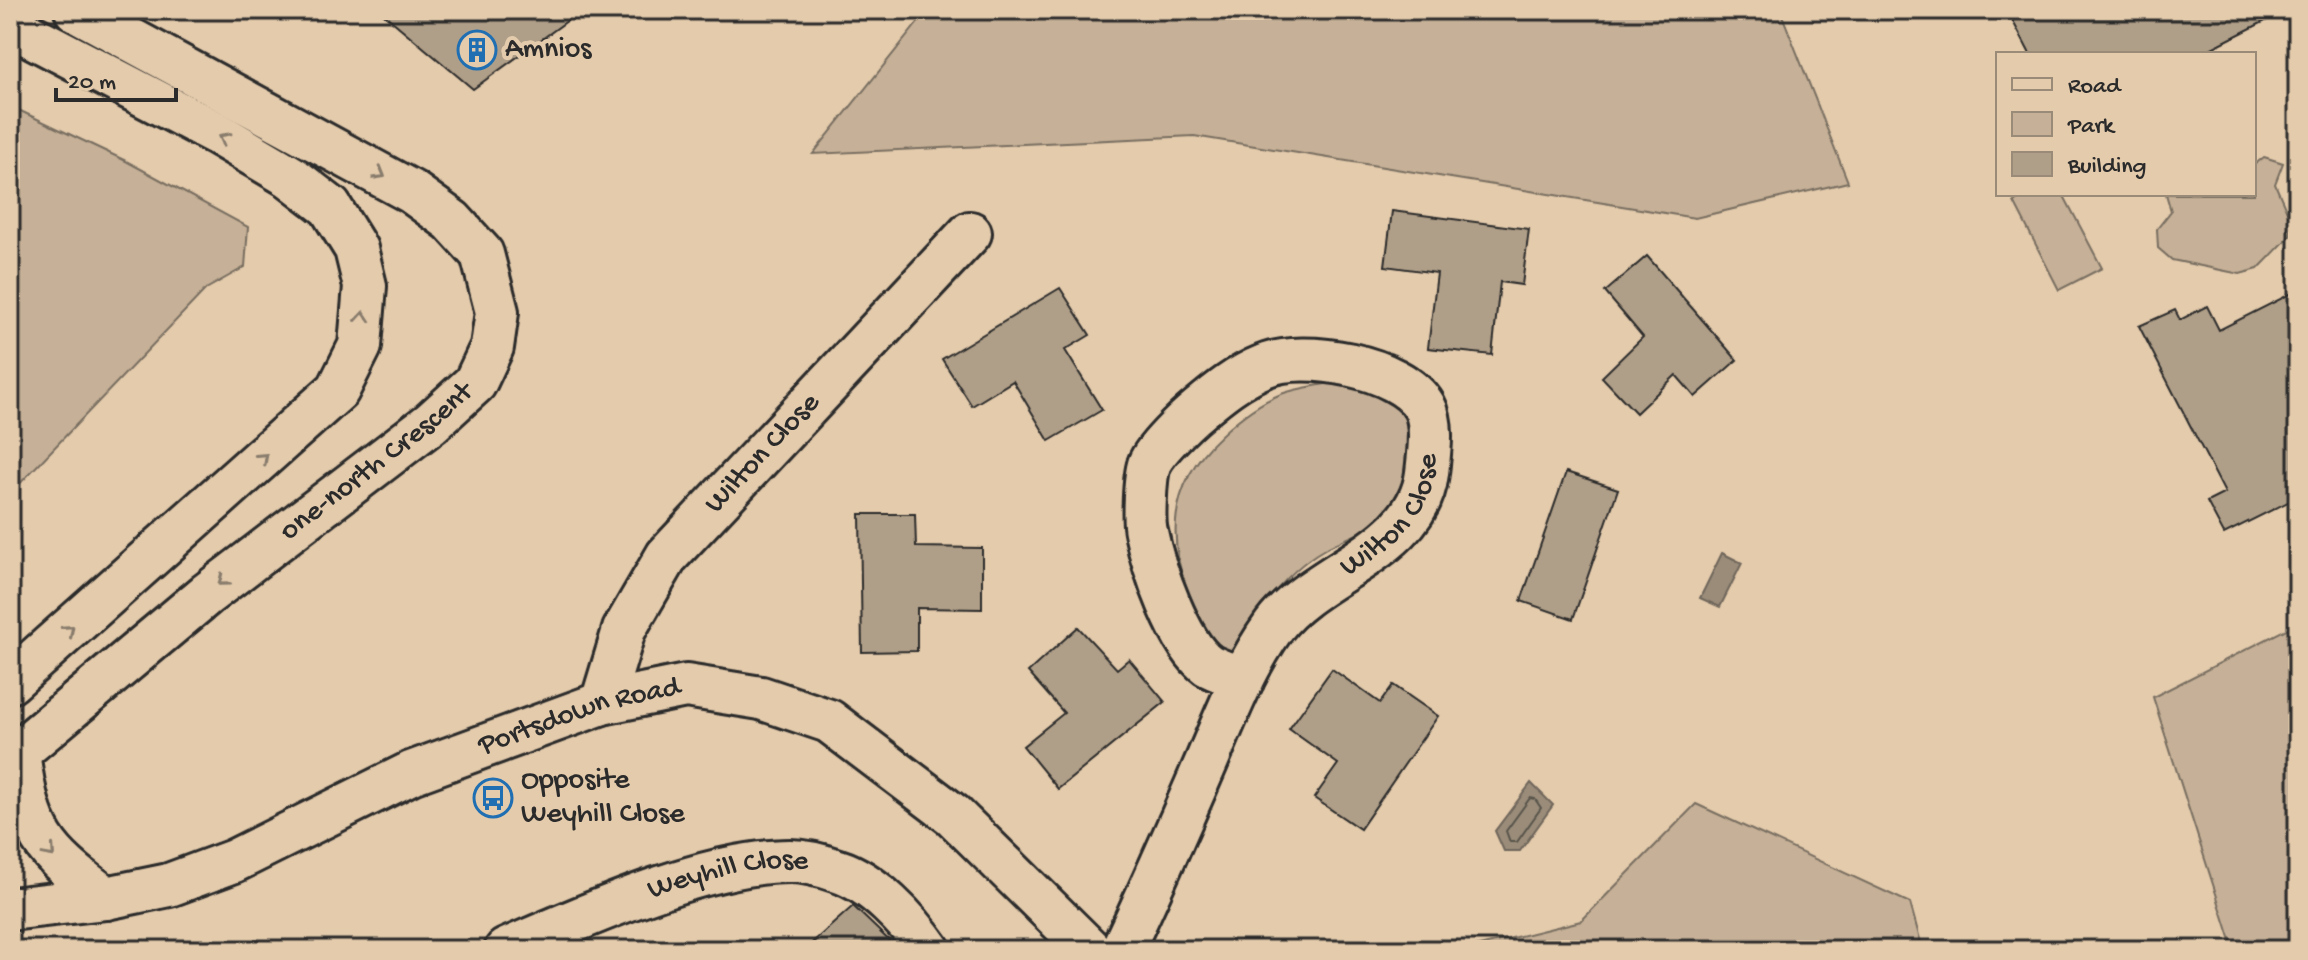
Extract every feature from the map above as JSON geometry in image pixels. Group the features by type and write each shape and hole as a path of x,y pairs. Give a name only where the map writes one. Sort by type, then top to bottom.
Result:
{"street":[{"name":"one-north Crescent","path":"14,756 284,532 431,423 475,383 492,347 497,312 482,254 452,221 412,192 312,135 76,10"},
{"path":"10,682 338,390 360,346 365,286 356,249 330,207 291,177 30,24"},
{"name":"Wilton Close","path":"602,703 624,630 667,556 970,233"},
{"name":"Wilton Close","path":"1122,950 1243,679 1275,625 1328,578 1366,555 1399,528 1417,507 1427,478 1430,438 1424,406 1398,383 1358,366 1309,359 1267,364 1228,385 1191,415 1149,463 1145,530 1173,609 1187,640 1208,665 1243,679"},
{"name":"Portsdown Road","path":"10,909 106,898 169,885 234,861 411,773 602,703 686,686 761,698 829,721 953,815 1090,950"},
{"path":"14,756 41,841 64,867 106,898"},
{"name":"Weyhill Close","path":"506,950 578,918 728,868 793,860 841,872 877,895 929,950"}],"green space":[{"path":"928,10 1780,10 1848,182 1695,218 1194,136 813,154"},
{"path":"10,106 126,161 248,227 245,267 206,289 10,494"},
{"path":"2264,157 2283,163 2275,184 2292,223 2290,236 2258,269 2240,274 2172,260 2158,248 2157,229 2171,211 2167,196 2256,196 2256,163"},
{"path":"2026,196 2064,196 2102,268 2059,290 2014,202"},
{"path":"1334,382 1385,397 1422,425 1391,520 1331,546 1293,572 1257,616 1228,664 1194,607 1183,578 1176,548 1176,519 1183,490 1197,462 1221,435 1249,412 1281,394"},
{"path":"2298,623 2298,950 2234,950 2153,697"},
{"path":"1696,804 1910,903 1923,950 1463,950 1581,921"}],"water":[{"path":"1722,553 1742,563 1720,607 1700,598"},
{"path":"1531,783 1553,805 1520,851 1504,851 1495,831"}],"building":[{"name":"Amnios","path":"379,10 582,10 473,89"},
{"path":"2007,10 2287,10 2204,52 2029,52"},
{"path":"1392,211 1529,229 1522,285 1500,282 1492,355 1428,348 1437,273 1385,266"},
{"path":"1647,256 1737,360 1695,397 1676,375 1636,413 1602,377 1643,337 1605,292"},
{"path":"1060,288 1090,335 1065,350 1102,410 1049,441 1013,381 972,406 942,359"},
{"path":"2298,290 2298,497 2224,534 2207,502 2225,493 2139,326 2175,310 2180,320 2207,306 2219,330"},
{"path":"1566,472 1618,489 1573,619 1521,601"},
{"path":"860,514 915,514 916,547 982,548 982,609 917,608 917,651 862,652"},
{"path":"1078,627 1117,669 1129,659 1165,702 1058,789 1023,746 1064,713 1028,672"},
{"path":"1332,669 1380,703 1393,685 1438,716 1360,829 1314,798 1338,764 1289,729"},
{"path":"853,906 899,950 804,950"}],"place":[{"name":"Amnios","path":"477,50"},
{"name":"Opposite Weyhill Close","path":"493,798"}]}
